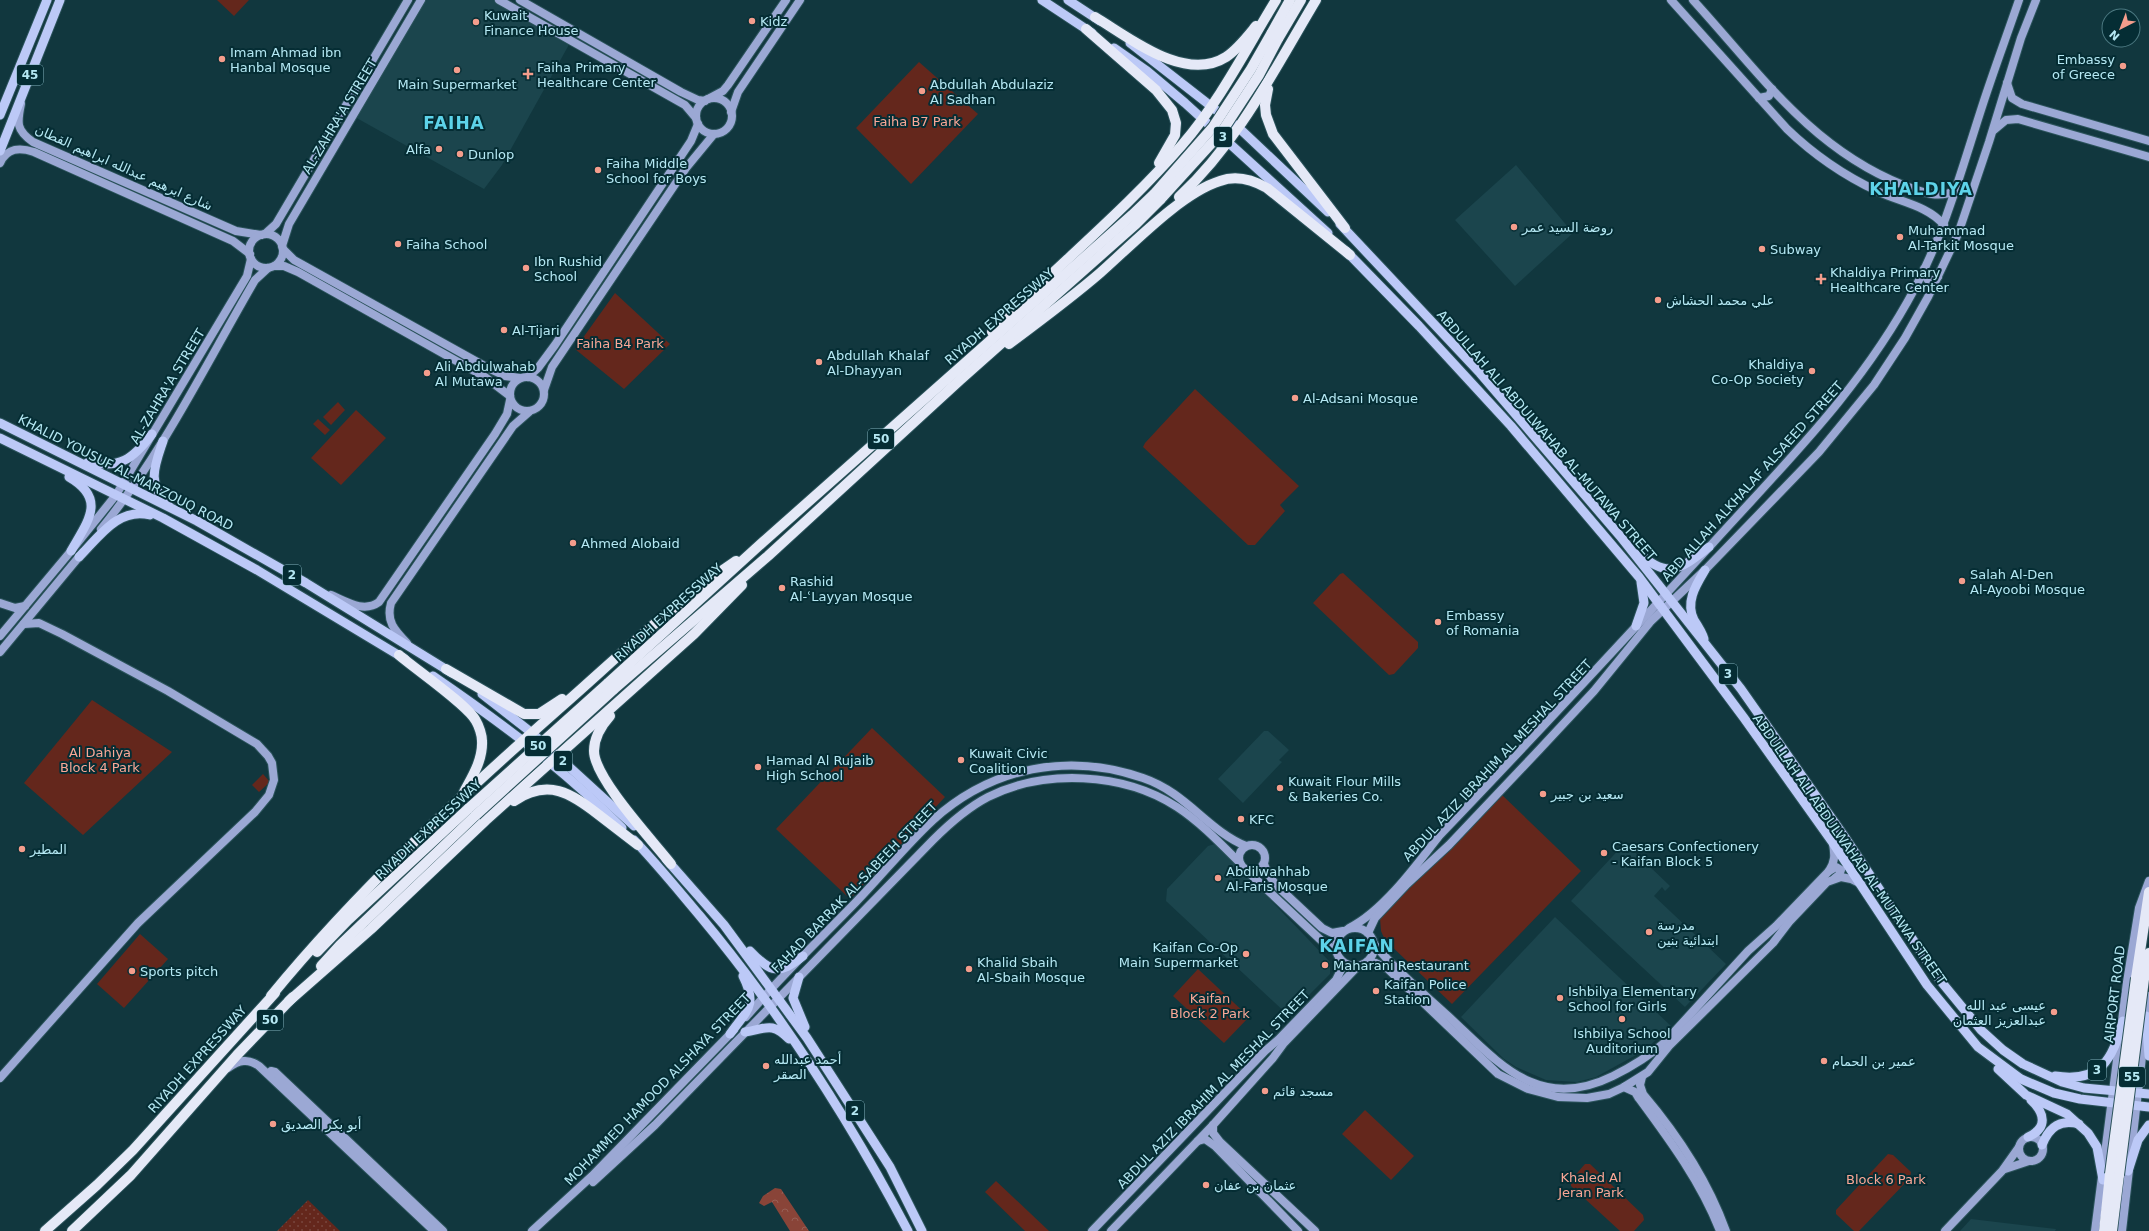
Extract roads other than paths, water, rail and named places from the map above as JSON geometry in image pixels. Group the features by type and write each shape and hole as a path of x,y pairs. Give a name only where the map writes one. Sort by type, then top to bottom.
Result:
{"highway":[{"name":"RIYADH EXPRESSWAY","path":"1275,37 1290,0"},
{"name":"RIYADH EXPRESSWAY","path":"610,687 768,556 960,380 1136,224 1213,127 1251,69 1301,0"},
{"path":"1143,235 1210,167 1240,128 1259,99 1284,52 1316,0"},
{"path":"1095,17 1165,58 1178,63 1201,66 1220,60 1236,49 1275,2"},
{"path":"963,365 1026,297 1123,208 1183,144 1212,107 1275,2"},
{"path":"1086,29 1156,90 1172,110 1176,123 1176,135 1149,181"},
{"path":"1284,52 1266,94 1266,115 1280,145 1345,228"},
{"path":"1229,80 1228,91 1234,100 1244,105 1259,99"},
{"path":"1183,144 1196,141 1203,143 1211,154 1210,167"},
{"path":"960,380 1049,315 1192,194 1209,185 1232,178 1255,182 1267,188 1350,255"},
{"name":"RIYADH EXPRESSWAY","path":"45,1231 97,1185 133,1150 271,996 348,920 473,812 610,687 764,542 1132,215 1158,196"},
{"path":"271,996 302,959 371,884 532,733 685,600 722,570 764,542"},
{"path":"289,1001 371,929 486,820 725,605 768,556"},
{"path":"399,655 465,708 476,720 482,741 481,752 475,772 457,803"},
{"path":"446,669 517,711 532,715 539,714 595,677"},
{"path":"631,691 598,733 594,752 596,762 601,774 612,790 671,864"},
{"path":"561,707 558,718 562,730 573,735 584,732"},
{"path":"503,761 509,757 516,756 523,758 528,763 531,770 531,777 528,783"},
{"path":"486,820 530,792 542,789 554,790 565,792 577,798 638,845"},
{"name":"RIYADH EXPRESSWAY","path":"72,1231 131,1175 256,1035 340,945 473,812"},
{"name":"AIRPORT ROAD","path":"2104,1231 2115,1175 2140,979 2149,892"},
{"name":"AIRPORT ROAD","path":"2140,979 2149,954"},
{"name":"AIRPORT ROAD","path":"2112,1231 2115,1175"}],"main road":[{"name":"45","path":"0,114 47,0"},
{"name":"45","path":"0,151 60,0"},
{"name":"AL-ZAHRA'A STREET","path":"263,235 276,224 408,0"},
{"name":"AL-ZAHRA'A STREET","path":"282,247 289,224 421,0"},
{"path":"498,0 618,66 685,105 704,131 714,134"},
{"path":"520,0 690,96 706,100 722,100 731,112"},
{"path":"306,583 357,606 367,607 379,602 426,536 504,419 513,384 524,377 534,374 544,361 691,141 697,121 697,110 706,100 722,91 728,85 786,0"},
{"path":"410,646 390,622 389,611 392,602 513,426 529,412 536,410 542,403 544,390 552,368 686,168 714,134 726,129 731,120 731,112 738,92 800,0"},
{"name":"ABDULLAH ALI ABDULWAHAB AL-MUTAWA STREET","path":"1042,0 1147,71 1316,220 1419,326 1511,426 1639,577 1744,718 1833,843 1927,985 1978,1047 2010,1072 2034,1085 2067,1097 2113,1103"},
{"name":"ABDULLAH ALI ABDULWAHAB AL-MUTAWA STREET","path":"1068,0 1095,17 1240,128 1288,172 1345,228 1480,373 1620,536 1707,648 1741,689 1844,836 1934,972 1961,1008 1981,1030 2003,1050 2041,1073 2062,1082 2084,1088 2114,1090"},
{"path":"1671,0 1795,137 1839,171 1878,192 1921,208 1938,217 1944,225"},
{"path":"1692,0 1783,102 1808,126 1850,158 1886,178 1924,193 1940,196 1956,191"},
{"name":"ABD ALLAH ALKHALAF ALSAEED STREET","path":"1660,606 1709,547 1826,420 1882,345 1915,288 1944,225 2019,0"},
{"name":"ABD ALLAH ALKHALAF ALSAEED STREET","path":"1668,598 1705,570 1819,452 1874,385 1905,338 1938,277 1971,199 2021,38 2036,0"},
{"path":"2013,17 2021,22 2029,18"},
{"path":"2008,33 2016,30 2021,38"},
{"path":"760,40 763,46 770,45"},
{"path":"605,59 610,57 610,51"},
{"path":"618,66 617,61 622,58"},
{"path":"2007,82 2012,98 2028,106 2149,141"},
{"name":"شارع ابرهيم عبدالله ابراهيم القطان","path":"25,86 18,122 19,129 37,143 236,231 263,235"},
{"path":"1759,98 1769,96 1772,89"},
{"path":"685,105 690,102 690,96"},
{"path":"1773,114 1774,105 1783,102"},
{"path":"2026,121 2023,112 2028,106"},
{"path":"1992,132 2006,120 2026,121 2149,157"},
{"path":"34,152 32,146 37,143"},
{"name":"شارع ابرهيم عبدالله ابراهيم القطان","path":"0,163 9,152 14,150 25,149 34,152 233,241 250,257"},
{"path":"59,163 64,160 62,154"},
{"path":"317,154 320,160 327,159"},
{"path":"69,167 67,162 72,158"},
{"path":"308,169 316,168 317,175"},
{"path":"1921,208 1928,200 1924,193"},
{"path":"182,218 188,214 185,208"},
{"path":"195,224 193,217 199,214"},
{"path":"233,241 239,237 236,231"},
{"path":"529,412 518,409 510,398 495,383 336,294 299,268 275,237 263,235 253,241 250,257 257,265 299,268 340,285 500,374 524,377 539,382 544,390"},
{"path":"272,267 282,257 282,247"},
{"name":"AL-ZAHRA'A STREET","path":"75,554 123,484 211,336 246,276 250,257"},
{"name":"AL-ZAHRA'A STREET","path":"75,554 126,499 133,489 163,441 255,280 272,267"},
{"path":"1924,269 1924,274 1928,280 1936,280 1938,277"},
{"path":"336,294 340,291 340,285"},
{"path":"1915,288 1924,285 1929,292 1928,297"},
{"path":"349,301 349,295 353,292"},
{"path":"583,302 587,308 594,306"},
{"path":"576,313 584,313 586,318"},
{"path":"218,323 221,329 228,328"},
{"path":"211,336 217,335 220,340"},
{"path":"544,361 545,367 548,369 552,368"},
{"path":"495,383 501,380 500,374"},
{"name":"KHALID YOUSUF AL-MARZOUQ ROAD","path":"0,423 174,508 306,583 446,669 474,688 532,733 554,760 653,860 734,957 764,996 850,1127 908,1231"},
{"path":"78,461 98,464 115,464 130,458 141,449 152,434"},
{"name":"KHALID YOUSUF AL-MARZOUQ ROAD","path":"0,438 126,499 258,570 399,655 484,711 524,741 554,760 619,810 671,864 724,925 778,997 821,1059 890,1167 922,1231"},
{"path":"163,441 155,469 154,484 162,498 174,508"},
{"path":"0,652 61,578 75,554 89,520 92,501 87,491 75,480 16,445"},
{"path":"1762,489 1764,498 1773,499"},
{"path":"0,636 54,572 114,521 125,515 139,512 163,518"},
{"path":"433,525 436,531 442,530"},
{"path":"426,536 432,536 435,541"},
{"path":"1620,536 1644,558 1658,567 1666,569 1681,568 1709,547"},
{"path":"406,565 408,572 414,570"},
{"path":"1705,570 1694,590 1691,605 1692,614 1701,630 1707,648"},
{"path":"54,572 55,576 61,578"},
{"path":"1636,626 1644,603 1643,587 1639,577"},
{"path":"47,580 53,582 54,586"},
{"path":"3,605 15,608 25,606"},
{"path":"3,605 11,616 11,622"},
{"path":"37,606 42,624"},
{"name":"ABDUL AZIZ IBRAHIM AL MESHAL STREET","path":"1346,929 1370,915 1422,858 1439,836 1636,626 1660,606"},
{"name":"ABDUL AZIZ IBRAHIM AL MESHAL STREET","path":"1368,933 1375,918 1407,884 1449,845 1594,691 1660,606"},
{"path":"0,1078 133,928 169,892 255,812 269,795 274,780 272,764 268,756 248,738 168,691 42,624 33,622 24,624"},
{"path":"1584,682 1592,683 1594,691"},
{"path":"1517,754 1519,762 1527,763"},
{"path":"1507,764 1514,766 1517,773"},
{"path":"1042,767 1050,772 1046,780"},
{"name":"FAHAD BARRAK AL-SABEEH STREET","path":"764,996 856,902 932,821 949,807 981,787 994,780 1025,770 1042,767 1102,767 1130,774 1162,786 1180,796 1229,838 1246,846"},
{"path":"1129,786 1126,780 1130,774"},
{"path":"994,780 992,787 995,791 1000,792"},
{"name":"FAHAD BARRAK AL-SABEEH STREET","path":"778,997 876,900 947,826 986,798 1000,792 1046,780 1100,780 1129,786 1160,797 1185,812 1240,863"},
{"path":"981,787 987,789 988,796 986,798"},
{"path":"1439,836 1441,844 1449,845"},
{"path":"1367,962 1376,963 1388,969 1486,1063 1513,1083 1533,1091 1558,1097 1587,1098 1609,1094 1642,1077 1653,1067 1669,1046 1773,943 1789,922 1832,875 1835,856 1833,843"},
{"path":"1246,870 1256,871 1264,864 1266,857 1262,849 1253,845 1246,846 1240,854 1240,863 1246,870 1324,943 1335,950 1340,960 1351,966 1358,966 1367,962 1372,957 1374,944"},
{"path":"1264,864 1267,872 1275,884 1322,928 1332,932 1359,928 1368,933 1374,944 1392,964 1491,1056 1516,1075 1544,1086 1558,1089 1586,1088 1603,1081 1644,1059 1664,1043 1764,935 1832,875"},
{"path":"1832,875 1851,879 1861,884"},
{"name":"AIRPORT ROAD","path":"2122,1231 2109,1132 2139,908 2149,881"},
{"path":"867,890 870,898 876,900"},
{"path":"856,902 862,902 865,904 865,911"},
{"path":"1887,924 1903,940 1926,974 1930,975 1934,972"},
{"path":"724,925 755,957 771,969 785,968 803,956"},
{"path":"1335,950 1336,939 1346,929"},
{"path":"1764,935 1772,936 1773,943"},
{"path":"730,1034 748,1009 751,999 750,990 734,957"},
{"name":"ABDUL AZIZ IBRAHIM AL MESHAL STREET","path":"1092,1231 1223,1094 1265,1051 1280,1039 1336,980 1341,970 1340,960"},
{"name":"ABDUL AZIZ IBRAHIM AL MESHAL STREET","path":"1111,1231 1244,1092 1284,1043 1358,966"},
{"path":"1734,966 1735,974 1742,975"},
{"path":"799,976 794,992 794,1004 821,1059"},
{"name":"MOHAMMED HAMOOD ALSHAYA STREET","path":"532,1231 592,1176 730,1034 764,996"},
{"name":"AIRPORT ROAD","path":"2095,1231 2115,1175 2131,1138 2149,996"},
{"name":"MOHAMMED HAMOOD ALSHAYA STREET","path":"540,1231 655,1125 778,997"},
{"path":"2146,1016 2149,1056"},
{"name":"3","path":"2041,1073 2076,1077 2096,1071 2110,1058 2124,1021"},
{"path":"745,1032 768,1027 778,1030 788,1038 815,1072"},
{"path":"1945,1231 2002,1171 2022,1141 2039,1129 2042,1122 2043,1114 2038,1106 1991,1063 1978,1047"},
{"path":"1265,1051 1272,1052 1273,1058"},
{"path":"1644,1059 1652,1060 1653,1067"},
{"path":"209,1087 230,1066 245,1060 252,1061 268,1074 434,1231"},
{"path":"2118,1063 2123,1069 2131,1071 2140,1064"},
{"path":"268,1074 271,1071 275,1072 443,1231"},
{"path":"687,1078 692,1075 696,1081 695,1085"},
{"path":"1642,1077 1640,1085 1645,1101 1702,1192 1720,1231"},
{"path":"1603,1081 1600,1089 1603,1093 1609,1094"},
{"path":"1234,1083 1236,1090 1244,1092"},
{"path":"1624,1087 1635,1092 1645,1101 1699,1172 1726,1231"},
{"name":"3","path":"2114,1090 2149,1094"},
{"path":"1223,1094 1231,1095 1233,1103"},
{"path":"2026,1095 2066,1114 2080,1125 2096,1145 2115,1175 2149,1124"},
{"name":"3","path":"2113,1103 2149,1107"},
{"path":"646,1120 649,1126 655,1125"},
{"path":"2002,1171 2012,1166 2032,1161 2042,1154 2042,1145 2050,1131 2060,1123 2068,1122 2080,1125"},
{"path":"1213,1125 1213,1133 1216,1137 1315,1231"},
{"path":"2109,1132 2122,1129 2129,1134 2131,1138"},
{"path":"2028,1137 2037,1138 2042,1145"},
{"path":"1198,1141 1204,1139 1215,1146 1298,1231"},
{"path":"2019,1147 2022,1157 2032,1161"},
{"path":"1170,1150 1168,1153 1170,1160 1176,1162 1179,1160"},
{"path":"1156,1164 1165,1164 1167,1172"},
{"path":"886,1190 888,1183 895,1185 922,1231"},
{"path":"1274,1207 1276,1200 1280,1199"}],"place":[{"name":"Kidz","path":"752,21"},
{"name":"Kuwait Finance House","path":"476,22"},
{"name":"Imam Ahmad ibn Hanbal Mosque","path":"222,59"},
{"name":"Embassy of Greece","path":"2123,66"},
{"name":"Main Supermarket","path":"457,70"},
{"name":"Faiha Primary Healthcare Center","path":"528,74"},
{"name":"Abdullah Abdulaziz Al Sadhan","path":"922,91"},
{"name":"Alfa","path":"439,149"},
{"name":"Dunlop","path":"460,154"},
{"name":"Faiha Middle School for Boys","path":"598,170"},
{"name":"روضة السيد عمر","path":"1514,227"},
{"name":"Muhammad Al-Tarkit Mosque","path":"1900,237"},
{"name":"Faiha School","path":"398,244"},
{"name":"Subway","path":"1762,249"},
{"name":"Ibn Rushid School","path":"526,268"},
{"name":"Khaldiya Primary Healthcare Center","path":"1821,279"},
{"name":"علي محمد الحشاش","path":"1658,300"},
{"name":"Al-Tijari","path":"504,330"},
{"name":"Abdullah Khalaf Al-Dhayyan","path":"819,362"},
{"name":"Khaldiya Co-Op Society","path":"1812,371"},
{"name":"Ali Abdulwahab Al Mutawa","path":"427,373"},
{"name":"Al-Adsani Mosque","path":"1295,398"},
{"name":"Ahmed Alobaid","path":"573,543"},
{"name":"Salah Al-Den Al-Ayoobi Mosque","path":"1962,581"},
{"name":"Rashid Al-ʿLayyan Mosque","path":"782,588"},
{"name":"Embassy of Romania","path":"1438,622"},
{"name":"Kuwait Civic Coalition","path":"961,760"},
{"name":"Hamad Al Rujaib High School","path":"758,767"},
{"name":"Kuwait Flour Mills & Bakeries Co.","path":"1280,788"},
{"name":"سعيد بن جبير","path":"1543,794"},
{"name":"KFC","path":"1241,819"},
{"name":"المطير","path":"22,849"},
{"name":"Caesars Confectionery - Kaifan Block 5","path":"1604,853"},
{"name":"Abdilwahhab Al-Faris Mosque","path":"1218,878"},
{"name":"مدرسة ابتدائية بنين","path":"1649,932"},
{"name":"Kaifan Co-Op Main Supermarket","path":"1246,954"},
{"name":"Maharani Restaurant","path":"1325,965"},
{"name":"Khalid Sbaih Al-Sbaih Mosque","path":"969,969"},
{"name":"Sports pitch","path":"132,971"},
{"name":"Kaifan Police Station","path":"1376,991"},
{"name":"Ishbilya Elementary School for Girls","path":"1560,998"},
{"name":"عيسى عبد الله عبدالعزيز العثمان","path":"2054,1012"},
{"name":"Ishbilya School Auditorium","path":"1622,1019"},
{"name":"عمير بن الحمام","path":"1824,1061"},
{"name":"أحمد عبدالله الصقر","path":"766,1066"},
{"name":"مسجد قائم","path":"1265,1091"},
{"name":"أبو بكر الصديق","path":"273,1124"},
{"name":"عثمان بن عفان","path":"1206,1185"}],"district":[{"name":"FAIHA","path":"454,123"},
{"name":"KHALDIYA","path":"1921,189"},
{"name":"KAIFAN","path":"1357,946"}],"park label":[{"name":"Faiha B7 Park","path":"917,121"},
{"name":"Faiha B4 Park","path":"620,343"},
{"name":"Al Dahiya Block 4 Park","path":"100,760"},
{"name":"Kaifan Block 2 Park","path":"1210,1006"},
{"name":"Block 6 Park","path":"1886,1179"},
{"name":"Khaled Al Jeran Park","path":"1591,1184"}]}
